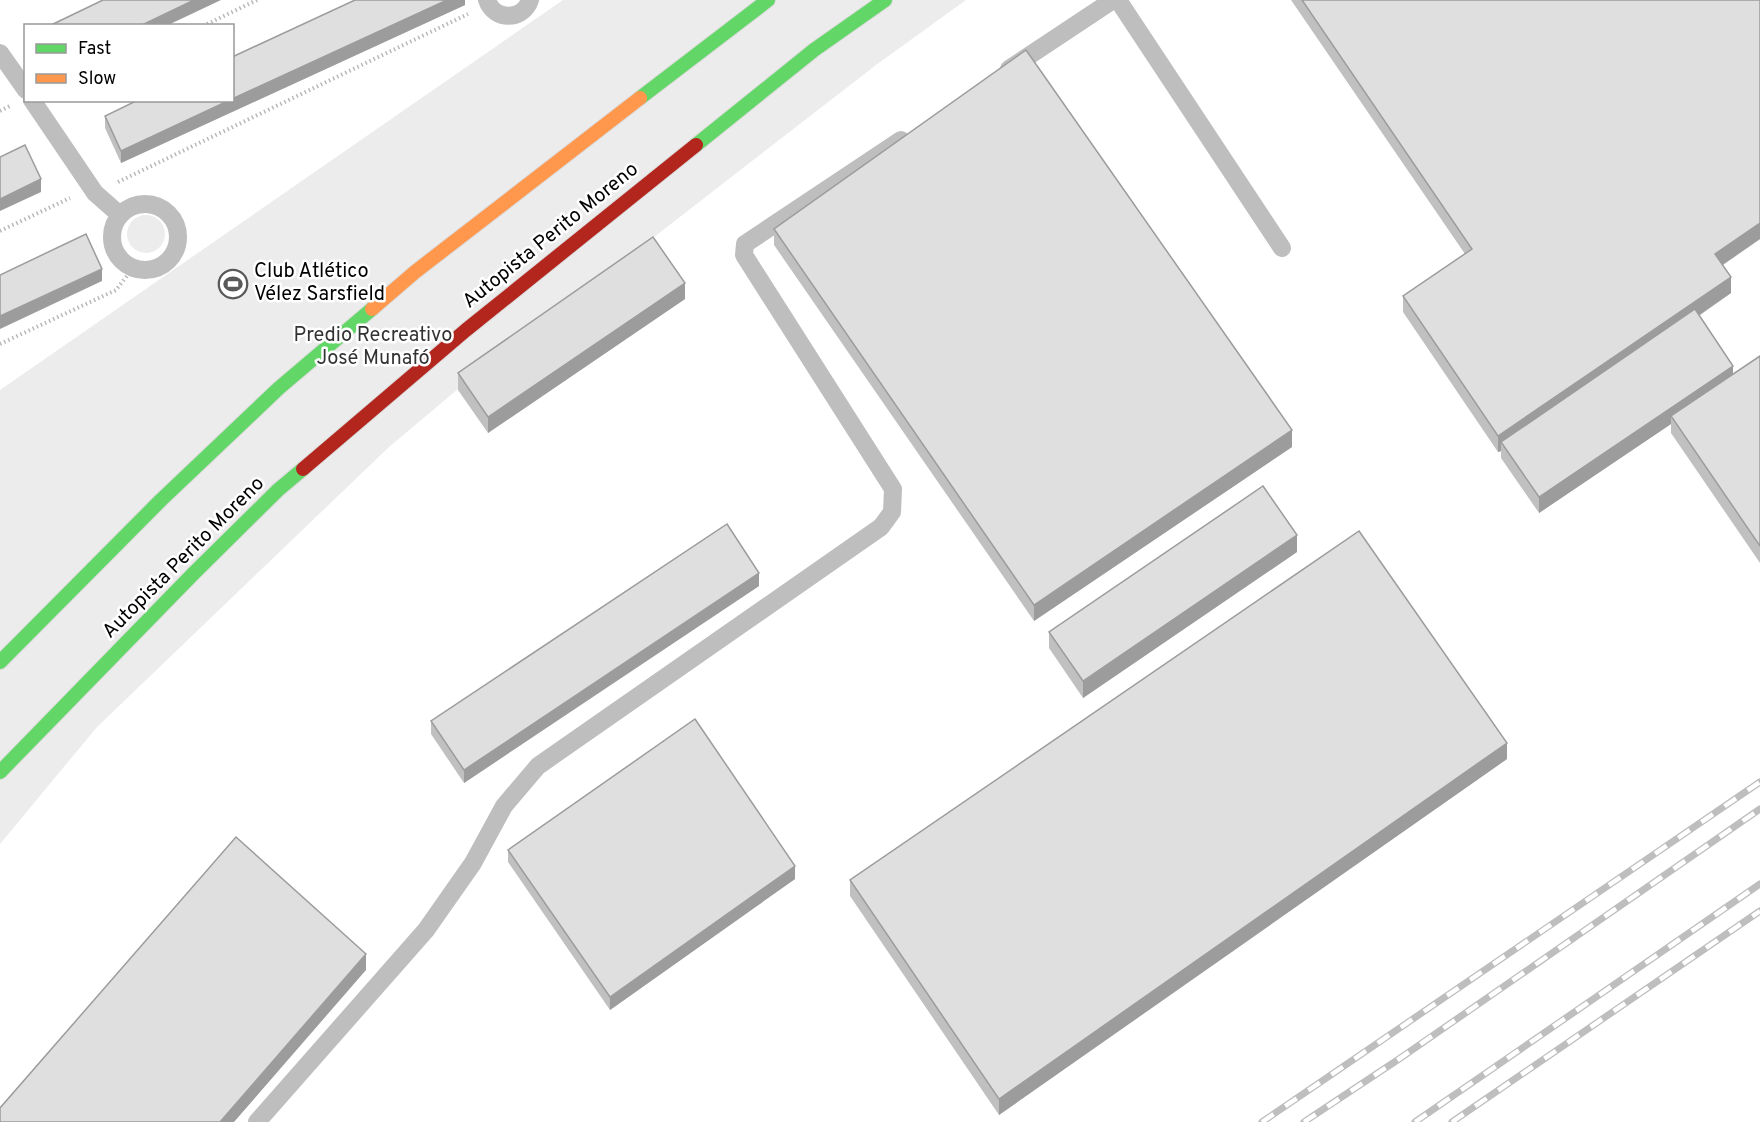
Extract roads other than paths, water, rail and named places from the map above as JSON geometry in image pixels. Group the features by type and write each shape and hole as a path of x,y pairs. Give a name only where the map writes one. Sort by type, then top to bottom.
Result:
{"highway":[{"path":"0,662 161,500 279,388 415,273 768,0"},
{"name":"Autopista Perito Moreno","path":"3,769 278,490 466,330 814,50 885,0"}],"lane":[{"path":"487,2 494,11 502,16 512,16 522,13 530,0"},
{"path":"995,78 1113,0"},
{"path":"1118,0 1282,248"},
{"path":"0,52 24,87"},
{"path":"33,102 94,190 120,214"},
{"path":"257,1122 426,930 473,863 504,806 538,766 881,527 892,512 892,489 744,255 745,244 916,130"},
{"path":"139,204 150,204 160,207 169,214 175,222 178,235 177,247 171,258 162,266 150,270 133,268 118,258 113,248 112,236 114,224 120,214 139,204"}],"railway":[{"path":"1262,1122 1760,782"},
{"path":"1304,1122 1399,1059 1760,809"},
{"path":"1415,1122 1760,884"},
{"path":"1452,1122 1760,911"}],"place":[{"name":"Club Atlético Vélez Sarsfield","path":"233,284"}],"park label":[{"name":"Predio Recreativo José Munafó","path":"373,348"}]}
